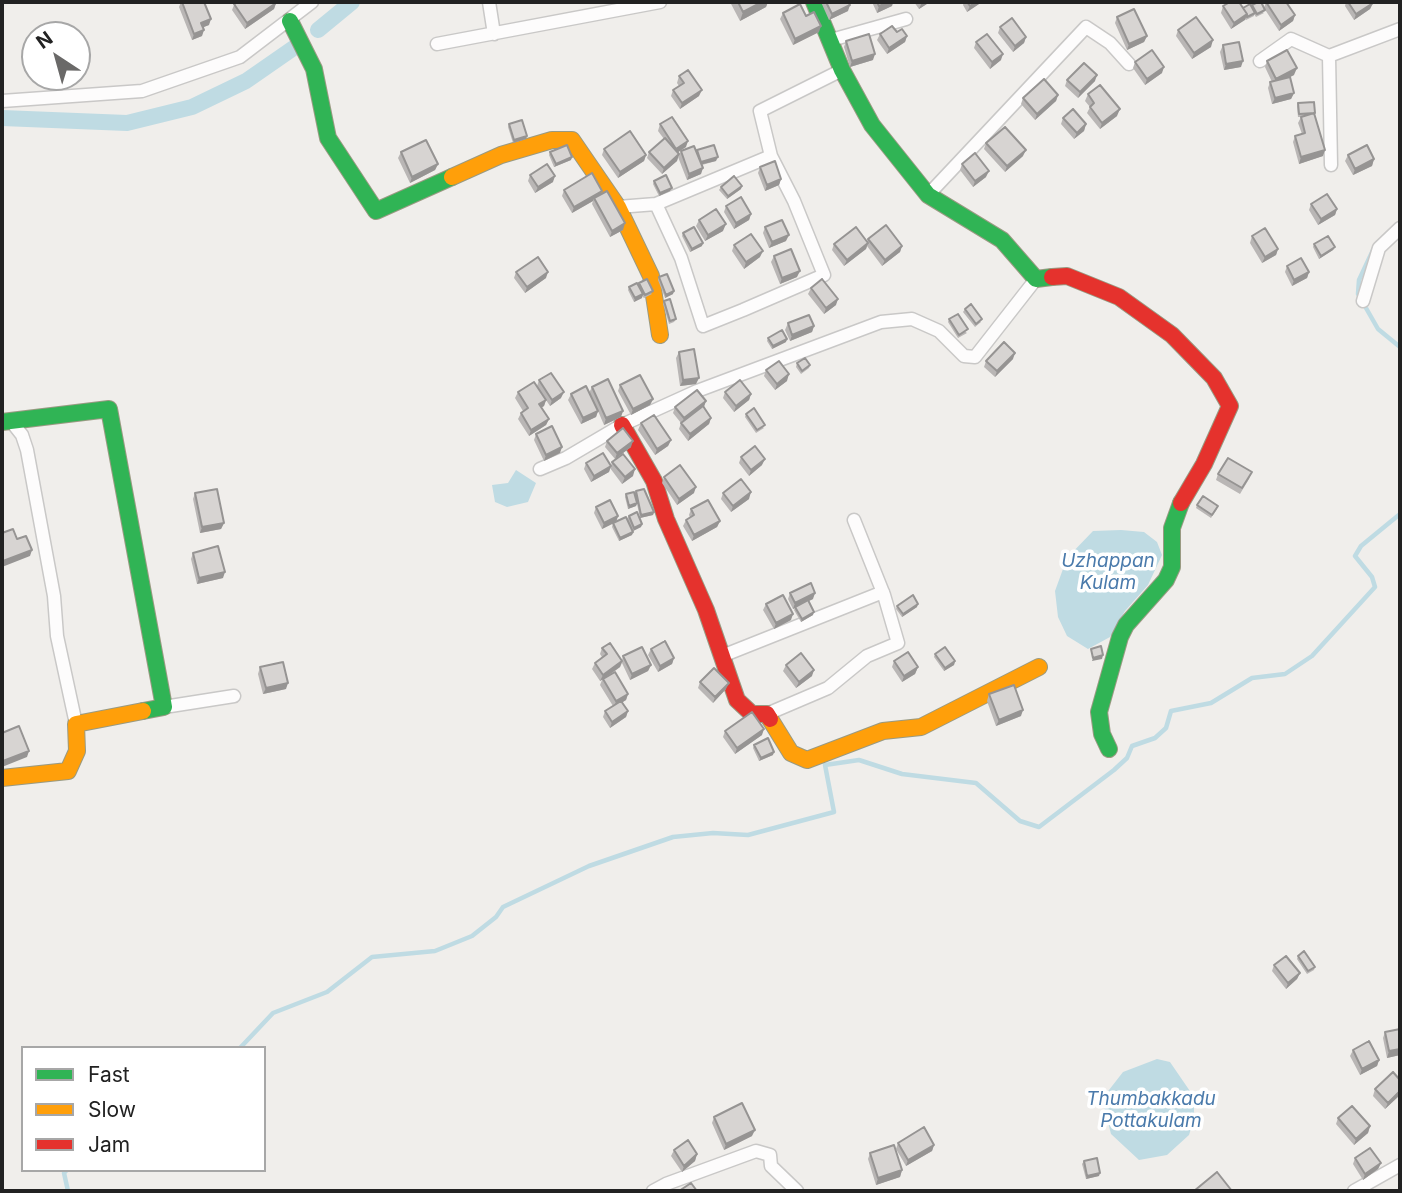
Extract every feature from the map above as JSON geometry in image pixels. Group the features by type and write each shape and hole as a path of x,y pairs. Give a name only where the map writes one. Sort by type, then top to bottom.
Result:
{"street":[{"path":"2,101 142,91 240,57 312,2"},
{"path":"489,2 494,34"},
{"path":"576,2 579,17"},
{"path":"437,44 660,2"},
{"path":"814,2 842,70 872,125 928,195 1002,240 1036,279"},
{"path":"831,40 906,19"},
{"path":"290,21 314,69 328,138 376,211 501,155 572,140 618,207 651,276 660,335"},
{"path":"928,195 1086,27 1111,43 1129,64"},
{"path":"1259,61 1291,38 1329,56 1400,29"},
{"path":"1329,56 1331,165"},
{"path":"656,204 681,258 703,326 824,275 794,201 771,156 760,111 842,70"},
{"path":"618,207 656,204 771,156"},
{"path":"1363,301 1379,248 1400,228"},
{"path":"540,469 566,458 622,425 697,391 881,322 912,319 939,331 964,356 975,357 1036,279 1067,276 1119,297 1172,335 1214,378 1230,406 1204,464 1177,511 1172,528 1172,566 1166,580 1126,625 1120,637 1099,712 1102,734 1109,749"},
{"path":"6,421 109,409 164,707"},
{"path":"2,778 68,771 77,751 76,724 57,636 54,596 27,450 22,435 6,421"},
{"path":"622,425 654,481 666,519 692,573 737,700 752,714 767,714 828,688 867,656 898,643 883,592 854,520"},
{"path":"722,656 883,592"},
{"path":"767,714 791,753 807,760 883,731 921,727 1040,667"},
{"path":"76,724 234,696"},
{"path":"653,1191 756,1151 770,1155 771,1166 797,1191"},
{"path":"1354,1191 1400,1165"}],"water":[{"path":"516,470 536,483 528,502 507,507 495,502 492,485 508,483"},
{"name":"Uzhappan Kulam","path":"1093,531 1144,532 1157,542 1162,555 1148,585 1125,611 1110,637 1088,649 1067,636 1058,617 1055,591 1067,558"},
{"name":"Thumbakkadu Pottakulam","path":"1157,1059 1170,1062 1194,1097 1194,1119 1189,1135 1167,1155 1139,1160 1111,1134 1102,1099 1123,1072"}],"building":[{"path":"182,2 204,2 211,19 201,23 204,30 194,34"},
{"path":"738,2 762,2 743,12"},
{"path":"826,2 848,2 850,5 832,14"},
{"path":"1230,2 1239,2 1247,14 1234,23 1223,6"},
{"path":"1261,2 1265,10 1257,14 1252,5"},
{"path":"1266,2 1286,2 1295,15 1281,25"},
{"path":"1348,2 1372,2 1373,3 1356,14"},
{"path":"276,3 247,23 234,4"},
{"path":"800,4 806,16 814,12 821,26 795,39 783,13"},
{"path":"1250,4 1255,13 1247,17 1243,8"},
{"path":"1134,9 1147,36 1129,44 1117,17"},
{"path":"1196,17 1213,40 1194,53 1178,30"},
{"path":"1012,18 1026,37 1015,46 1000,27"},
{"path":"892,26 897,32 902,29 907,36 889,48 880,34"},
{"path":"869,34 875,54 852,61 846,41"},
{"path":"987,34 1003,54 992,62 976,42"},
{"path":"1239,42 1243,61 1226,64 1223,45"},
{"path":"1152,50 1164,67 1147,79 1135,62"},
{"path":"1287,50 1297,68 1276,79 1267,61"},
{"path":"1084,63 1097,75 1080,92 1067,80"},
{"path":"688,70 702,90 682,103 673,90 684,83 679,76"},
{"path":"1290,77 1294,93 1275,98 1270,82"},
{"path":"1044,79 1058,95 1037,114 1023,98"},
{"path":"1100,85 1120,109 1102,123 1090,107 1094,103 1088,94"},
{"path":"1314,102 1315,113 1299,114 1298,103"},
{"path":"1073,109 1086,124 1077,133 1063,118"},
{"path":"1314,113 1325,150 1301,157 1295,136 1305,133 1301,117"},
{"path":"672,117 688,141 676,149 660,124"},
{"path":"522,120 527,136 514,140 509,124"},
{"path":"1005,127 1026,150 1007,166 986,143"},
{"path":"630,131 646,155 620,172 604,149"},
{"path":"665,138 679,154 664,168 649,152"},
{"path":"426,140 438,164 412,177 401,152"},
{"path":"567,145 572,157 556,164 550,152"},
{"path":"714,145 718,157 701,162 697,150"},
{"path":"1367,145 1374,159 1355,169 1348,155"},
{"path":"694,146 703,168 689,174 681,151"},
{"path":"975,153 989,171 975,181 962,164"},
{"path":"775,161 781,179 767,185 760,167"},
{"path":"547,164 555,176 538,187 530,175"},
{"path":"592,173 602,191 574,207 564,190"},
{"path":"666,175 672,188 660,193 654,181"},
{"path":"734,176 742,186 728,196 721,187"},
{"path":"607,191 625,223 612,231 594,198"},
{"path":"1327,194 1337,209 1321,219 1311,204"},
{"path":"741,197 751,214 736,223 726,206"},
{"path":"716,209 726,224 708,235 699,220"},
{"path":"782,220 789,235 772,242 765,227"},
{"path":"886,225 902,246 885,260 868,239"},
{"path":"694,227 703,243 692,249 683,233"},
{"path":"856,227 868,243 847,260 834,244"},
{"path":"1265,228 1278,249 1265,257 1252,236"},
{"path":"751,234 763,251 746,262 734,245"},
{"path":"1328,236 1335,247 1321,256 1314,244"},
{"path":"791,249 800,271 782,278 774,256"},
{"path":"538,257 548,272 527,287 516,272"},
{"path":"1301,258 1309,272 1294,280 1287,266"},
{"path":"667,274 674,291 666,295 659,277"},
{"path":"647,279 653,291 645,295 639,283"},
{"path":"822,279 838,299 826,308 811,288"},
{"path":"637,283 643,294 635,298 629,287"},
{"path":"670,299 676,319 670,321 664,301"},
{"path":"971,304 982,319 976,324 965,309"},
{"path":"958,314 968,329 959,335 949,319"},
{"path":"809,315 814,326 792,335 788,323"},
{"path":"782,330 787,339 773,346 768,338"},
{"path":"1004,342 1015,353 997,371 986,361"},
{"path":"694,349 699,378 683,380 679,352"},
{"path":"805,358 810,365 802,371 797,363"},
{"path":"779,361 789,374 777,384 766,370"},
{"path":"551,373 564,392 552,400 539,380"},
{"path":"640,375 653,399 633,409 620,385"},
{"path":"608,379 623,411 606,418 592,387"},
{"path":"740,380 751,394 736,406 725,392"},
{"path":"534,382 546,400 539,404 549,419 531,430 521,413 528,408 518,392"},
{"path":"586,386 598,411 583,418 571,394"},
{"path":"697,390 706,401 684,418 675,407"},
{"path":"703,406 711,418 690,434 681,423"},
{"path":"754,408 765,425 757,430 746,414"},
{"path":"654,415 671,440 657,449 641,423"},
{"path":"552,426 562,447 546,455 536,434"},
{"path":"623,428 633,441 617,453 607,441"},
{"path":"755,446 765,459 751,470 741,457"},
{"path":"603,453 611,466 594,476 586,463"},
{"path":"623,454 635,469 625,477 612,462"},
{"path":"1228,458 1252,472 1242,488 1218,474"},
{"path":"680,465 696,487 679,499 664,477"},
{"path":"741,479 751,492 733,506 723,493"},
{"path":"217,489 224,523 202,527 195,493"},
{"path":"644,489 654,512 641,515 636,491"},
{"path":"634,492 637,503 629,506 626,494"},
{"path":"1203,496 1218,506 1212,515 1197,505"},
{"path":"610,500 618,516 604,523 596,507"},
{"path":"708,500 720,521 694,535 686,520 694,515 691,509"},
{"path":"637,512 642,524 634,528 629,516"},
{"path":"626,517 633,532 620,538 613,523"},
{"path":"13,529 17,539 26,536 32,550 3,561 2,533"},
{"path":"218,546 225,572 199,578 193,553"},
{"path":"811,583 815,593 795,603 790,593"},
{"path":"783,595 793,614 776,623 766,604"},
{"path":"913,595 918,604 903,614 897,606"},
{"path":"808,600 814,612 802,619 795,607"},
{"path":"665,641 674,658 660,666 651,649"},
{"path":"610,643 622,661 603,675 595,663 607,654 602,648"},
{"path":"1101,646 1103,655 1093,658 1091,649"},
{"path":"642,647 651,665 632,674 623,656"},
{"path":"945,647 955,661 945,668 935,654"},
{"path":"908,652 918,667 904,676 894,661"},
{"path":"801,653 814,670 799,682 786,665"},
{"path":"283,662 288,683 266,688 260,667"},
{"path":"714,668 729,683 715,697 700,682"},
{"path":"615,672 628,694 616,701 603,679"},
{"path":"1014,685 1023,710 999,720 989,694"},
{"path":"621,701 628,711 612,722 605,711"},
{"path":"752,712 764,729 737,748 725,731"},
{"path":"19,726 29,751 3,761 2,733"},
{"path":"768,738 774,752 761,758 754,745"},
{"path":"1304,951 1315,967 1308,971 1298,956"},
{"path":"1286,956 1300,973 1288,983 1274,965"},
{"path":"1400,1029 1400,1049 1389,1051 1385,1032"},
{"path":"1369,1041 1379,1060 1362,1069 1353,1050"},
{"path":"1393,1072 1400,1080 1400,1091 1388,1103 1375,1089"},
{"path":"742,1103 755,1130 726,1144 714,1117"},
{"path":"1352,1106 1370,1126 1356,1139 1338,1118"},
{"path":"924,1127 934,1145 908,1160 898,1143"},
{"path":"688,1140 697,1154 684,1166 674,1150"},
{"path":"894,1145 902,1170 878,1178 870,1153"},
{"path":"1370,1148 1381,1163 1365,1174 1355,1158"},
{"path":"1097,1158 1100,1173 1087,1176 1084,1161"},
{"path":"1217,1172 1232,1191 1194,1191"},
{"path":"691,1183 697,1191 679,1191"}],"waterway":[{"path":"318,30 352,2"},
{"path":"2,118 127,123 192,107 246,81 295,47"},
{"path":"1374,248 1359,280 1358,294 1378,329 1400,347"},
{"path":"242,1046 273,1013 327,992 372,957 435,951 472,936 496,917 503,907 589,866 673,837 713,833 748,835 834,812 825,765 859,760 902,774 976,783 1020,821 1039,827 1114,770 1127,758 1132,746 1155,738 1166,728 1171,711 1211,703 1252,678 1285,674 1312,656 1375,587 1372,577 1355,556 1361,546 1400,514"},
{"path":"65,1172 68,1191"}],"traffic: fast":[{"path":"814,2 842,70 872,125 928,195 1002,240 1036,279 1052,277"},
{"path":"290,21 314,69 328,138 376,211 452,177"},
{"path":"2,422 109,409 164,707 143,711"},
{"path":"1109,749 1102,734 1099,712 1120,637 1126,625 1166,580 1172,567 1172,528 1181,503"}],"traffic: slow":[{"path":"452,177 501,155 552,140 572,140 618,207 651,276 660,335"},
{"path":"770,719 791,753 807,760 883,731 921,727 1039,667"},
{"path":"2,778 68,771 77,751 76,724 143,711"}],"traffic: jam":[{"path":"1052,277 1067,276 1119,297 1172,335 1214,378 1230,406 1204,464 1181,503"},
{"path":"622,425 654,481 666,519 706,610 737,700 752,714 767,714 770,719"}]}
